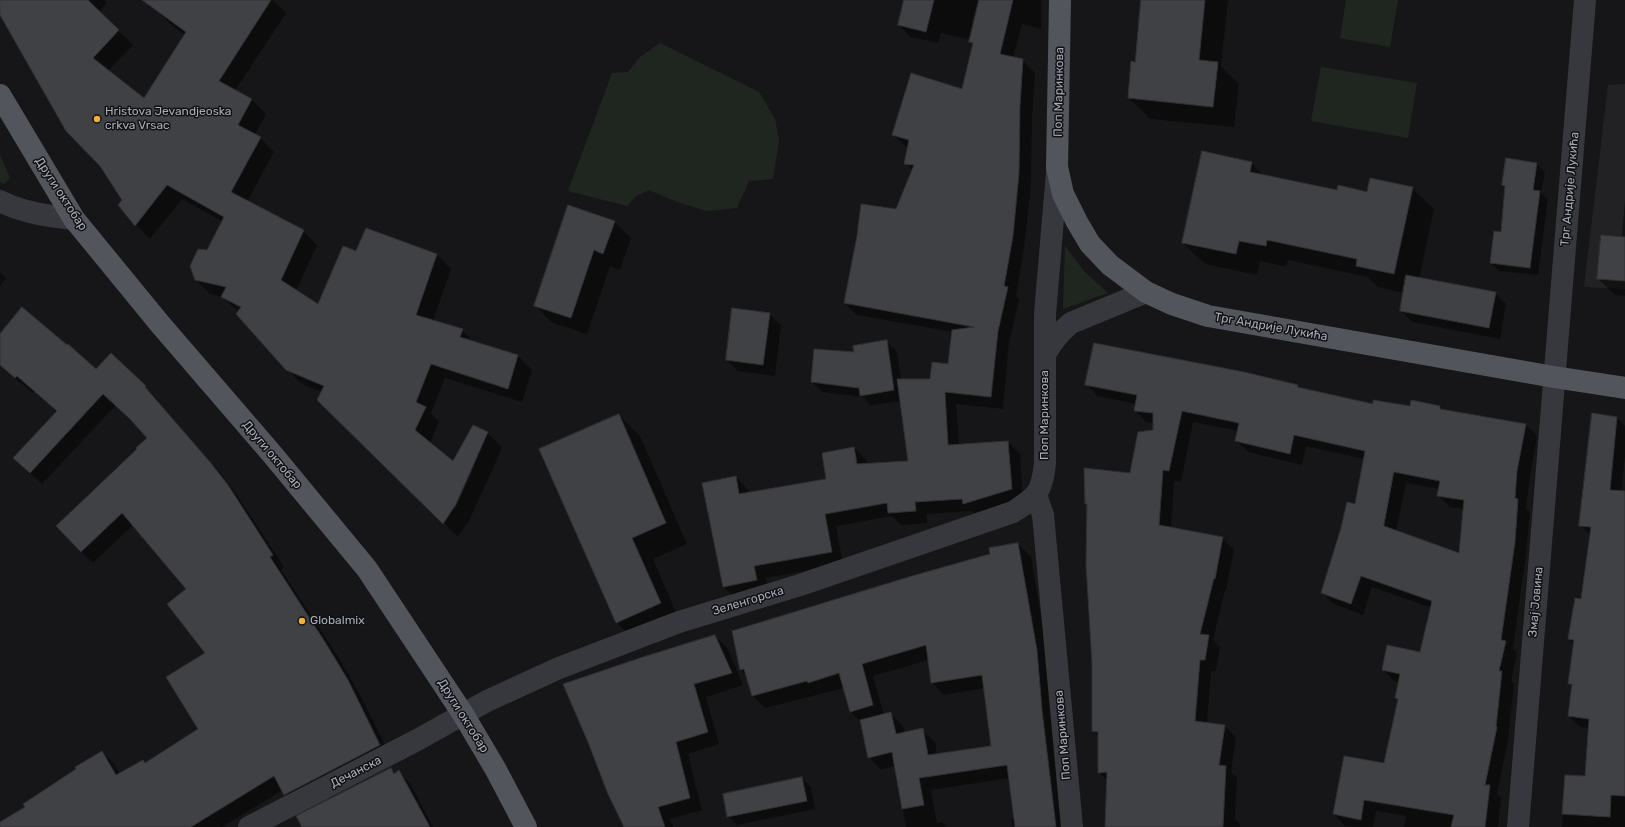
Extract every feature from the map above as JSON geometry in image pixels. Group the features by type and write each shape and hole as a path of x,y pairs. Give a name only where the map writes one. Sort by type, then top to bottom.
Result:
{"main road":[{"name":"Поп Маринкова","path":"1057,167 1060,0"},
{"name":"Други октобар","path":"0,95 74,219 160,324 272,454 366,568 463,714 496,770 526,827"},
{"name":"Трг Андрије Лукића","path":"1057,167 1064,194 1077,222 1090,244 1110,265 1146,292 1172,304 1208,316 1554,378 1625,388"}],"street":[{"name":"Трг Андрије Лукића","path":"1554,378 1585,0"},
{"name":"Поп Маринкова","path":"1057,167 1045,314 1045,463 1044,478 1036,495 1043,515 1072,827"},
{"path":"0,201 40,215 74,219"},
{"path":"1046,353 1052,341 1071,323 1146,292"},
{"name":"Змај Јовина","path":"1518,827 1554,378"},
{"name":"Зеленгорска","path":"463,714 559,668 679,622 800,584 1013,512 1036,495"},
{"name":"Дечанска","path":"249,827 419,739 463,714"}],"shaded area":[{"path":"1346,0 1398,0 1390,47 1340,38"},
{"path":"660,43 759,92 775,119 779,140 773,179 749,181 737,208 707,211 677,202 649,190 636,196 627,206 568,191 612,73 628,72 640,57"},
{"path":"1321,67 1417,83 1408,138 1311,121"},
{"path":"1625,84 1625,289 1584,287 1608,85"},
{"path":"0,155 10,178 4,184 0,182"},
{"path":"1065,246 1084,271 1108,293 1063,309"}],"building":[{"path":"0,0 88,0 119,30 93,58 144,98 186,32 142,0 271,0 219,81 252,99 238,125 261,137 231,192 304,230 281,280 318,304 343,246 356,251 366,228 437,254 416,315 463,329 460,337 518,355 508,389 431,364 416,402 426,407 415,430 453,461 473,425 488,432 456,504 443,524 317,400 324,386 286,370 236,314 241,307 221,297 226,287 195,280 190,266 198,249 207,250 224,217 167,185 135,226 118,205 122,200 100,166 66,131 0,15"},
{"path":"904,0 934,0 926,32 898,25"},
{"path":"979,0 1013,0 1000,54 1023,59 1020,105 1019,173 1013,236 1004,286 1008,287 998,331 991,397 945,392 948,445 1008,441 1012,489 963,504 962,499 915,502 916,511 888,513 887,503 825,514 832,552 754,566 757,580 723,587 702,483 736,476 739,494 826,479 822,453 854,447 857,464 908,461 897,379 930,379 932,362 948,364 952,330 974,327 844,303 857,236 861,204 896,209 914,165 904,164 909,140 892,135 911,73 962,89 973,43 969,42"},
{"path":"1141,0 1205,0 1199,60 1218,62 1213,107 1128,98 1131,61 1135,62"},
{"path":"1202,151 1252,162 1250,172 1337,190 1338,185 1367,192 1370,178 1413,187 1394,274 1356,266 1357,259 1267,240 1266,246 1239,241 1236,254 1182,243"},
{"path":"1506,158 1537,163 1533,190 1540,191 1530,268 1490,263 1494,231 1501,232 1505,186 1502,185"},
{"path":"568,205 615,221 603,254 594,250 571,318 534,306"},
{"path":"1601,235 1625,237 1625,281 1597,279"},
{"path":"1406,275 1496,292 1489,328 1400,311"},
{"path":"22,307 96,369 111,353 146,386 145,387 210,462 228,485 273,555 270,557 348,680 380,745 284,795 274,776 191,827 0,827 0,822 25,807 23,804 76,769 75,767 102,751 116,775 143,760 145,763 198,729 166,677 205,653 167,604 186,589 122,513 81,552 56,526 147,438 130,419 103,394 30,473 13,458 57,411 17,376 15,378 0,365 0,334"},
{"path":"732,308 770,313 763,365 726,360"},
{"path":"887,340 894,390 860,396 859,388 811,382 814,349 854,352 853,346"},
{"path":"1094,343 1244,372 1298,385 1297,387 1373,404 1373,400 1410,406 1411,400 1440,406 1440,409 1526,424 1517,471 1515,498 1518,499 1515,542 1501,640 1506,641 1499,671 1502,671 1497,727 1485,785 1490,785 1485,827 1451,827 1454,815 1364,800 1361,820 1333,814 1344,756 1384,763 1398,699 1395,698 1400,674 1382,670 1387,645 1420,652 1432,601 1361,576 1351,604 1321,593 1341,528 1347,502 1355,504 1365,451 1294,435 1290,454 1235,441 1239,423 1182,411 1169,471 1163,470 1159,525 1223,537 1215,579 1214,578 1200,634 1209,635 1205,660 1200,660 1195,721 1225,725 1219,765 1226,766 1223,827 1105,827 1107,772 1098,773 1098,732 1092,731 1092,663 1086,564 1087,504 1085,504 1084,468 1130,473 1138,432 1153,430 1153,413 1134,411 1137,395 1085,385","holes":["1394,472 1440,481 1437,496 1464,500 1459,553 1384,526"]},
{"path":"1592,413 1617,417 1610,490 1625,491 1625,796 1611,795 1610,817 1562,814 1565,775 1585,776 1589,719 1568,716 1572,684 1568,684 1574,640 1568,639 1575,598 1581,599 1591,527 1579,526"},
{"path":"619,414 666,523 632,538 661,603 616,623 539,449"},
{"path":"1018,543 1037,650 1042,710 1056,827 1015,827 1007,765 919,778 924,805 902,809 892,752 868,758 860,720 891,712 896,734 923,728 928,755 991,746 982,675 931,683 926,645 862,664 873,705 850,712 839,673 808,683 807,681 752,696 744,669 740,670 732,631 912,576 990,554 989,548"},
{"path":"715,635 732,673 694,684 708,732 676,742 690,798 658,807 665,827 624,827 608,794 563,684"},
{"path":"391,768 394,774 399,770 430,827 302,827 296,816"},
{"path":"802,777 807,801 727,817 723,794"}],"place":[{"name":"Hristova Jevandjeoska crkva Vrsac","path":"97,119"},
{"name":"Globalmix","path":"302,621"}]}
